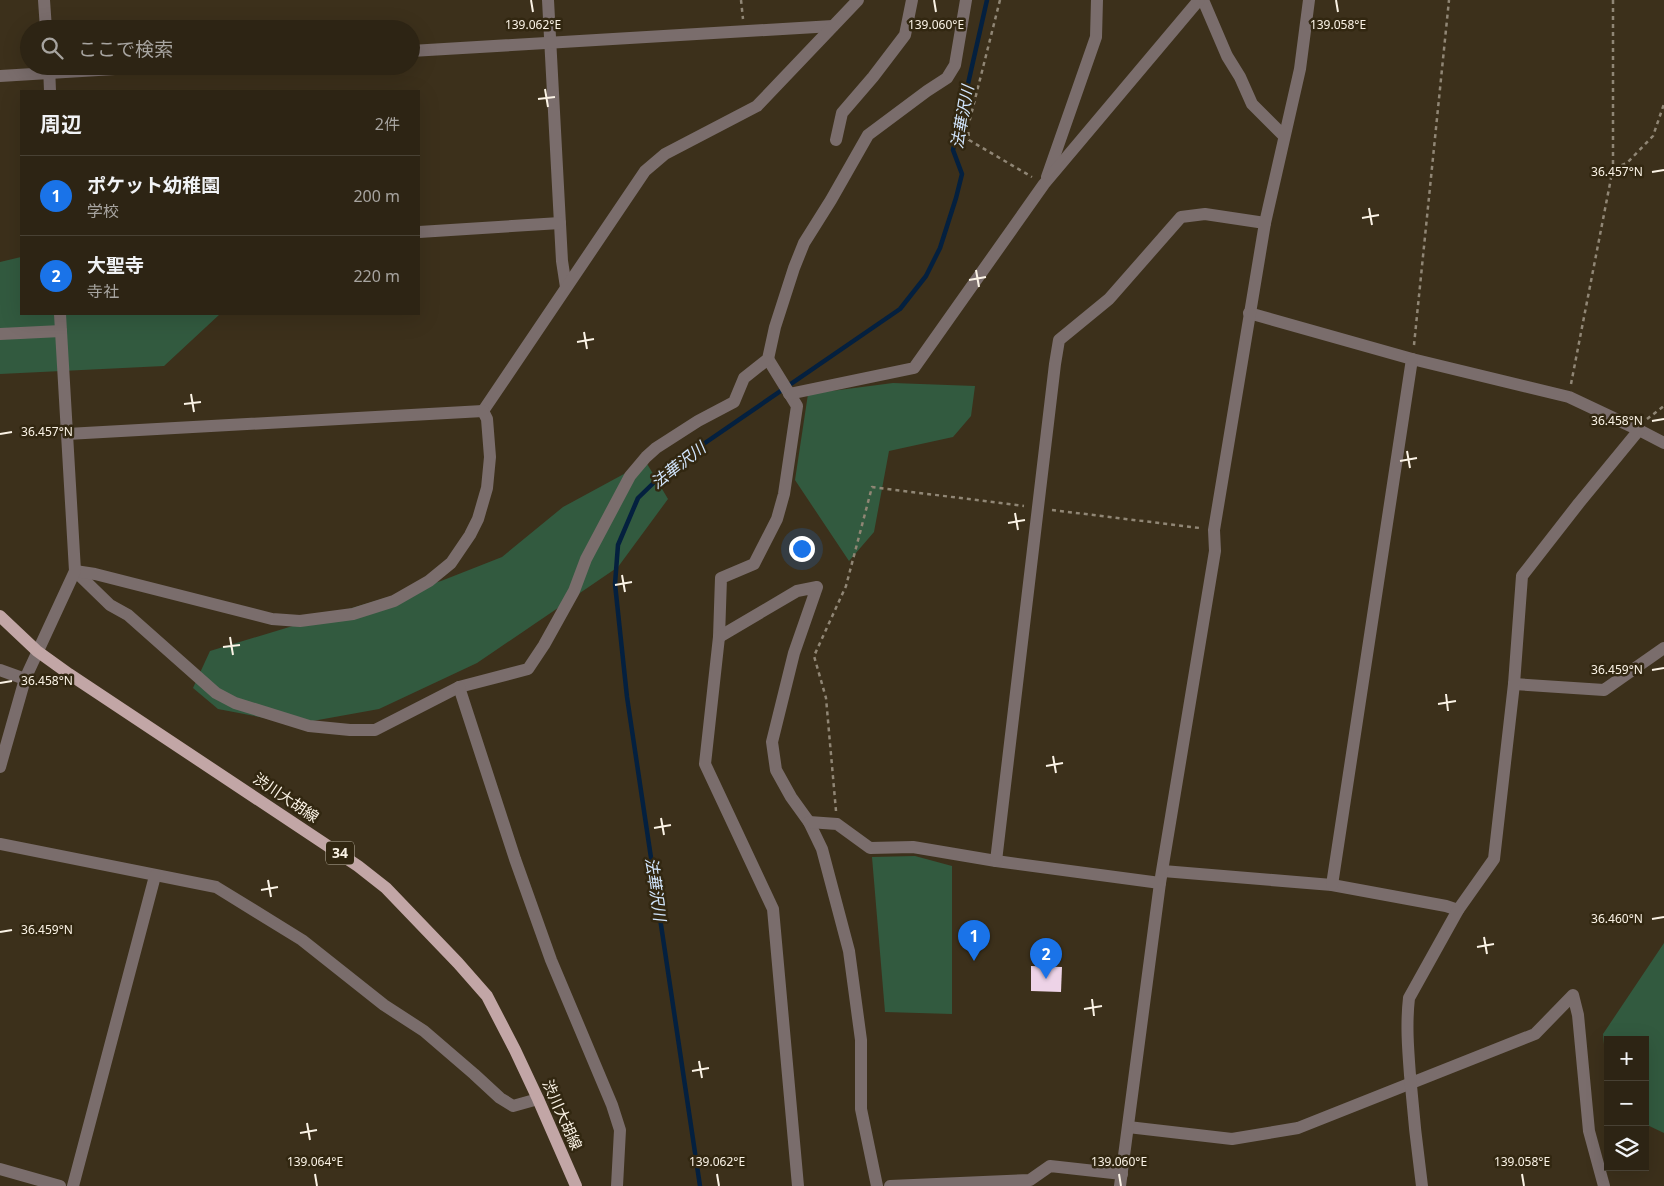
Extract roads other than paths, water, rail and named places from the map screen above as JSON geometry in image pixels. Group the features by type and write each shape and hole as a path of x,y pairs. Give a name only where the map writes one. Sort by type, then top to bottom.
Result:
{"main road":[{"name":"渋川大胡線","path":"0,616 37,651 69,674 358,866 386,888 487,996 538,1099 576,1186"}],"street":[{"path":"44,0 45,20"},
{"path":"548,0 562,261 566,287"},
{"path":"483,411 646,171 665,154 757,106 858,0"},
{"path":"836,140 842,113 905,35 912,0"},
{"path":"75,571 110,605 128,615 216,693 235,703 309,726 350,730 375,730 459,687 528,669 544,646 574,591 586,559 630,476 656,448 698,421 734,402 744,378 768,359 775,327 804,243 868,136 947,78 955,65 966,0"},
{"path":"1044,184 1096,37 1097,0"},
{"path":"789,394 914,368 1044,184 1201,0 1252,104 1284,136"},
{"path":"890,1186 1030,1180 1050,1166 1121,1180 1160,884 1215,551 1214,530 1265,223 1300,69 1309,0"},
{"path":"420,50 833,26"},
{"path":"0,76 20,74"},
{"path":"49,75 50,90"},
{"path":"996,861 1059,340 1108,298 1182,216 1205,214 1265,223"},
{"path":"420,232 560,223"},
{"path":"1250,313 1412,359 1569,398 1639,430 1664,444"},
{"path":"0,768 25,679 75,571 60,315"},
{"path":"0,334 61,332"},
{"path":"768,359 797,406 785,486 777,519 754,564 721,578 719,637 705,764 773,908 798,1186"},
{"path":"1332,885 1412,359"},
{"path":"67,434 483,411"},
{"path":"75,571 95,574 272,619 300,621 353,614 394,601 429,581 451,562 470,535 478,519 487,488 490,457 487,419 483,411"},
{"path":"1422,1186 1411,1083 1408,1037 1409,998 1458,910 1494,859 1514,684 1522,576 1639,430"},
{"path":"719,637 797,591 817,587 794,653 772,742 776,770 809,822 822,849 849,951 861,1040 861,1109 877,1186"},
{"path":"1514,684 1604,690 1664,648"},
{"path":"0,670 25,679"},
{"path":"459,687 515,859 551,960 612,1106 620,1130 617,1186"},
{"path":"809,822 837,824 870,848 913,848 1160,884"},
{"path":"0,844 216,887 302,940 384,1005 424,1031 500,1098 513,1106 538,1099"},
{"path":"1163,871 1332,885 1446,906 1458,910"},
{"path":"74,1186 155,876"},
{"path":"1128,1127 1232,1139 1298,1128 1535,1034 1573,995 1578,1016 1589,1131 1604,1186"},
{"path":"0,1169 60,1186"}],"waterway":[{"name":"法華沢川","path":"700,1186 627,697 615,584 618,545 638,498 670,467 900,309 926,276 940,248 962,174 953,150 987,0"}],"place":[{"name":"ポケット幼稚園","path":"974,961"},
{"name":"大聖寺","path":"1046,979"}]}
